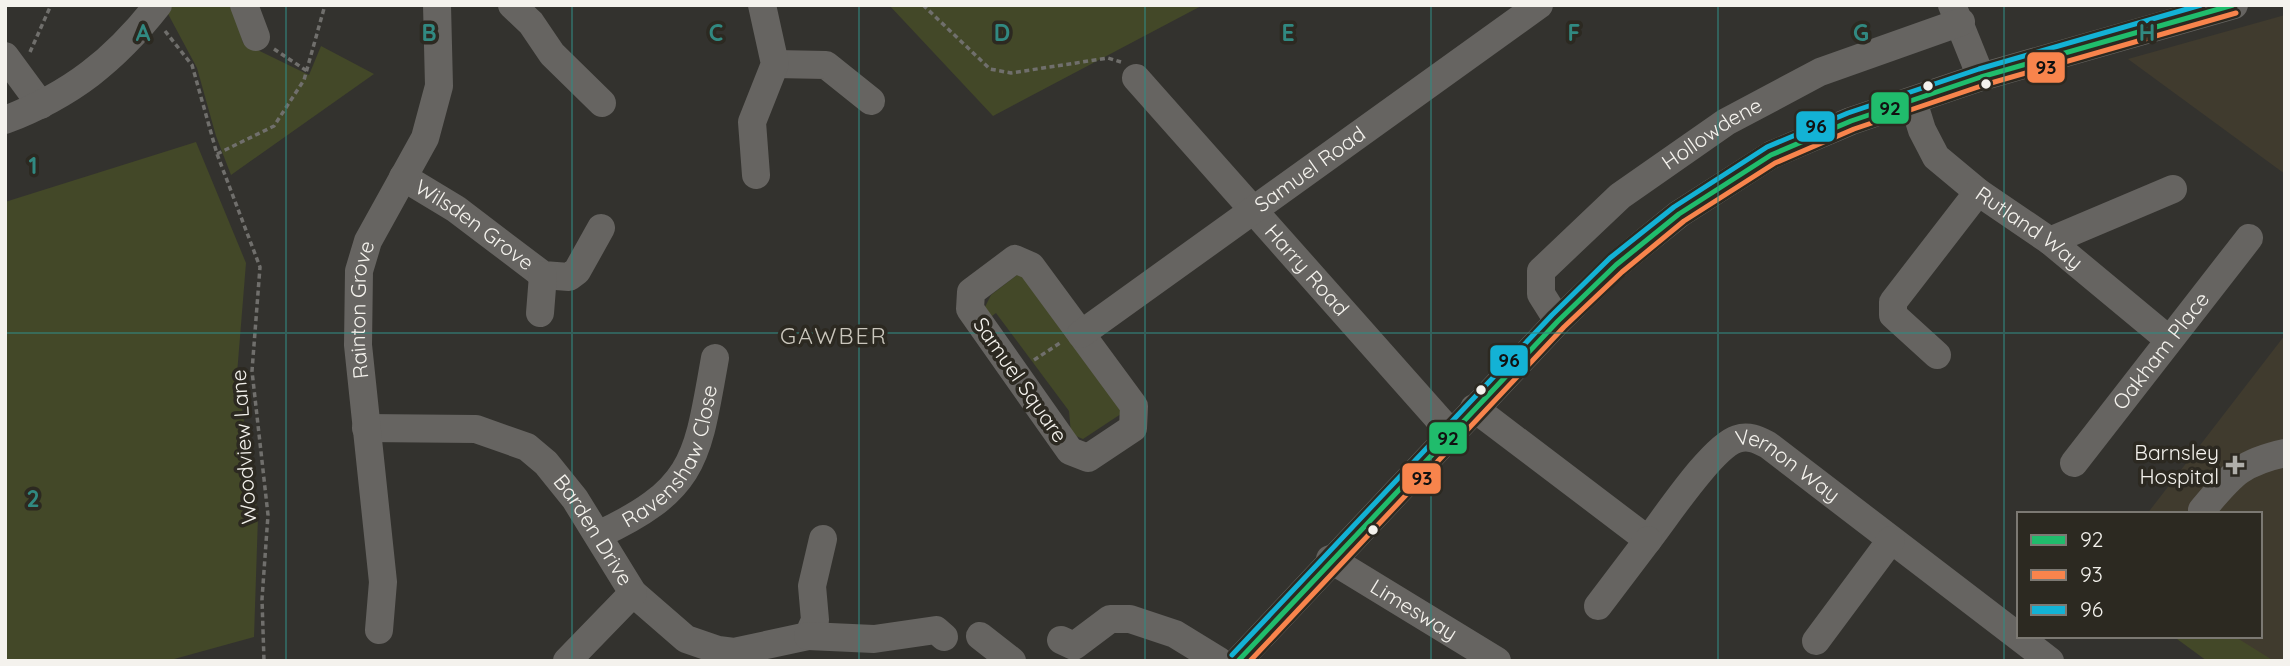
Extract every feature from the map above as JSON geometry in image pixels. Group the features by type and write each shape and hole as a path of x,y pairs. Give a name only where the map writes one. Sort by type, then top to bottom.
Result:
{"street":[{"path":"244,5 256,37"},
{"name":"Rainton Grove","path":"379,630 383,582 358,345 359,271 368,241 425,138 439,86 437,5"},
{"path":"512,5 531,23 552,54 602,103"},
{"path":"756,175 752,121 775,64 762,5"},
{"name":"Samuel Road","path":"1079,332 1539,5"},
{"path":"1238,661 1330,559 1558,321 1616,265 1679,214 1772,155 1851,121 1981,77 2219,7"},
{"path":"5,120 41,105 100,69 155,9"},
{"path":"1957,14 1981,77"},
{"name":"Hollowdene","path":"1558,321 1541,294 1541,271 1620,197 1726,122 1820,72 1957,14"},
{"path":"5,56 41,105"},
{"path":"775,64 826,65 871,101"},
{"name":"Harry Road","path":"1136,78 1251,211 1451,433"},
{"name":"Rutland Way","path":"1913,101 1922,130 1936,157 1978,192 2050,241 2168,339"},
{"name":"Wilsden Grove","path":"403,177 556,276 540,313"},
{"path":"2050,241 2173,189"},
{"path":"1937,355 1893,315 1893,302 1978,192"},
{"path":"556,276 577,271 601,228"},
{"name":"Oakham Place","path":"2074,463 2249,238"},
{"name":"Samuel Square","path":"1015,259 1031,266 1079,332 1134,406 1133,428 1088,458 1070,451 1015,373 970,309 971,292 1015,259"},
{"name":"Ravenshaw Close","path":"598,535 633,519 671,491 684,476 701,437 715,358"},
{"path":"1474,408 1647,540 1598,606"},
{"name":"Barden Drive","path":"366,428 476,429 527,447 554,472 598,535 632,593 686,639 718,650 754,650 808,636 874,639 936,630 944,638"},
{"name":"Vernon Way","path":"1647,540 1719,450 1737,439 1752,437 1768,444 2039,658"},
{"path":"2202,510 2235,472 2258,459 2285,453"},
{"path":"808,636 815,620 812,586 823,539"},
{"path":"1816,641 1891,540"},
{"name":"Limesway","path":"1330,559 1497,661"},
{"path":"567,661 632,593"},
{"path":"1061,640 1074,646 1110,619 1130,619 1175,634 1219,661"},
{"path":"980,636 1012,661"}],"path":[{"path":"217,153 274,127 307,71 325,5"},
{"path":"923,5 990,69 1011,73 1108,58 1126,63 1136,78"},
{"name":"Woodview Lane","path":"155,9 192,65 217,153 260,267 252,372 268,515 262,599 264,661"},
{"path":"256,37 307,71"},
{"path":"1015,373 1079,332"}],"shaded area":[{"path":"2285,15 2285,174 2128,59"},
{"name":"Barnsley Hospital","path":"2285,335 2285,661 2227,661 2196,638 2262,638 2262,512 2149,512"}],"green space":[{"path":"169,5 233,5 243,43 309,75 321,46 374,74 231,175 216,136 197,68 167,12"},
{"path":"889,5 1203,5 993,116"},
{"path":"196,142 246,263 237,374 258,516 254,637 167,661 5,661 5,202"},
{"path":"1021,272 1127,410 1083,439 1071,434 1069,411 996,313 988,319 983,311 991,295"},
{"path":"2176,638 2237,638 2274,661 2207,661"}],"transit line":[{"name":"96","path":"1232,655 1552,315 1610,258 1674,207 1767,147 1848,113 1979,69 2201,5"},
{"name":"92","path":"1238,661 1558,321 1616,265 1679,214 1771,155 1851,121 1981,77 2233,5"},
{"name":"93","path":"1250,661 1564,327 1622,272 1684,221 1775,163 1854,129 1984,85 2236,13"}],"place":[{"name":"Barnsley Hospital","path":"2235,465"}],"district":[{"name":"GAWBER","path":"834,336"}]}
